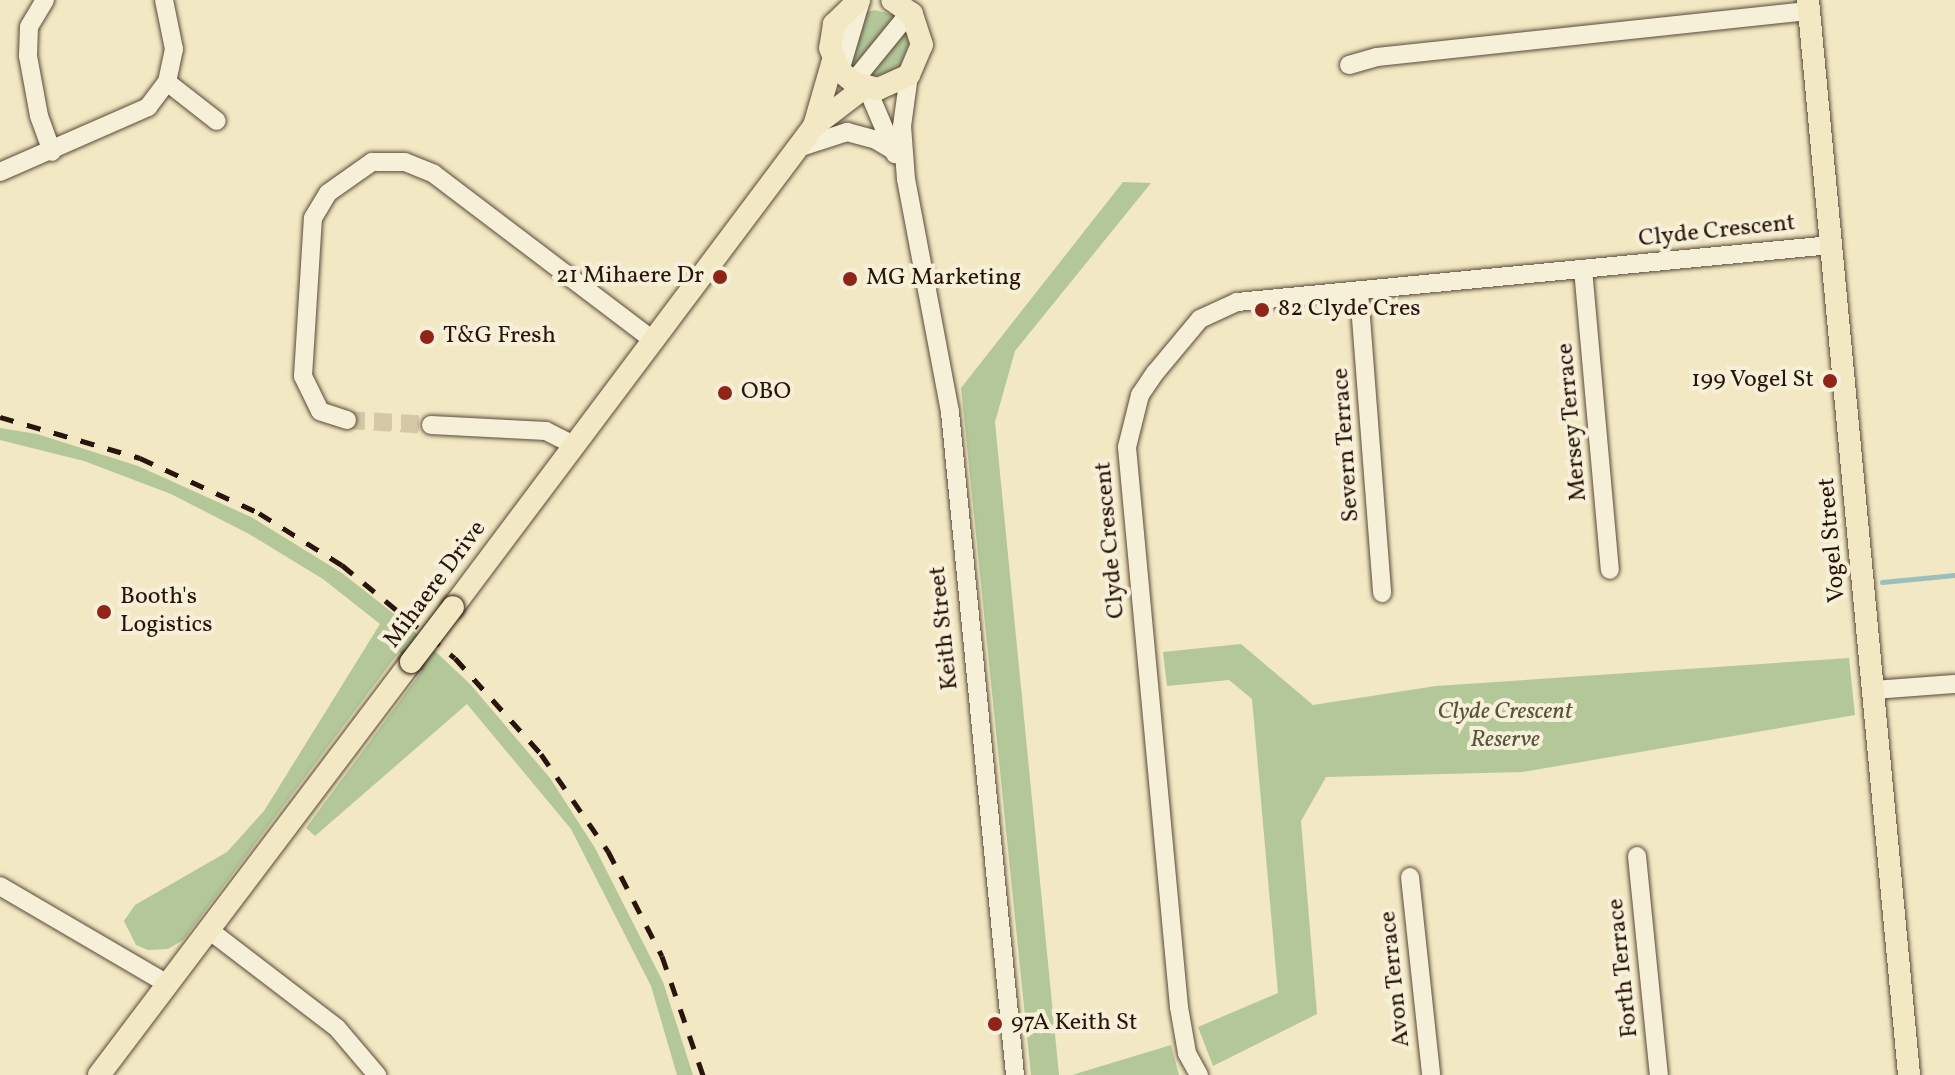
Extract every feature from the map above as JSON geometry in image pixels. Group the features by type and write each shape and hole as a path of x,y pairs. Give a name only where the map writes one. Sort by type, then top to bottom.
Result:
{"main road":[{"path":"855,1 830,36 852,78 889,87 909,75 922,45 909,6"},
{"name":"Vogel Street","path":"1808,5 1909,1075"},
{"name":"Mihaere Drive","path":"814,126 852,78"},
{"name":"Mihaere Drive","path":"99,1075 852,78"}],"street":[{"path":"45,0 29,27 28,56 39,116 52,152"},
{"path":"0,172 52,152 148,107 167,82 174,49 164,0"},
{"path":"1349,65 1377,57 1808,5"},
{"path":"852,78 909,6"},
{"name":"Keith Street","path":"909,75 902,126 906,179 950,412 1015,1075"},
{"name":"Keith Street","path":"852,78 894,151 906,179"},
{"path":"167,82 217,121"},
{"path":"798,148 847,132 876,140 894,151"},
{"path":"347,420 320,411 303,376 313,218 328,193 372,162 405,162 434,174 653,340"},
{"name":"Clyde Crescent","path":"1199,1075 1187,1053 1179,1007 1129,474 1130,428 1140,395 1155,373 1193,325 1215,308 1262,298 1359,292 1831,245"},
{"name":"Mersey Terrace","path":"1583,269 1610,570"},
{"name":"Severn Terrace","path":"1359,292 1382,593"},
{"path":"431,425 546,431 574,445"},
{"path":"1873,690 1955,684"},
{"name":"Forth Terrace","path":"1637,856 1659,1075"},
{"name":"Avon Terrace","path":"1410,877 1431,1075"},
{"path":"0,886 168,984"},
{"path":"209,930 327,1019 377,1075"}],"green space":[{"path":"875,10 898,16 856,70 849,64 863,13"},
{"path":"906,27 910,41 900,68 888,75 866,76"},
{"path":"1123,182 1151,183 1015,351 995,422 1059,1075 1031,1075 961,388"},
{"path":"0,428 37,434 138,466 251,517 342,573 403,621 470,684 550,778 595,848 663,982 693,1075 677,1075 651,986 571,829 467,704 315,836 306,828 422,671 399,652 183,940 168,949 148,950 136,945 124,921 135,905 227,852 264,811 380,624 323,579 249,534 171,494 84,461 0,440"},
{"name":"Clyde Crescent Reserve","path":"1241,644 1313,705 1436,686 1849,658 1855,715 1523,772 1326,777 1301,821 1317,1014 1213,1066 1198,1027 1278,993 1252,699 1229,680 1167,686 1163,652"},
{"path":"1171,1045 1179,1075 1072,1075"}],"waterway":[{"path":"1882,582 1955,575"}],"tunnel":[{"path":"347,420 431,425"}],"railway":[{"path":"0,417 140,458 259,513 342,565 455,658 541,754 608,851 662,956 703,1075"}],"place":[{"name":"21 Mihaere Dr","path":"720,277"},
{"name":"MG Marketing","path":"850,279"},
{"name":"82 Clyde Cres","path":"1262,310"},
{"name":"T&G Fresh","path":"427,337"},
{"name":"199 Vogel St","path":"1830,381"},
{"name":"OBO","path":"725,393"},
{"name":"Booth's Logistics","path":"104,612"},
{"name":"97A Keith St","path":"995,1024"}]}
